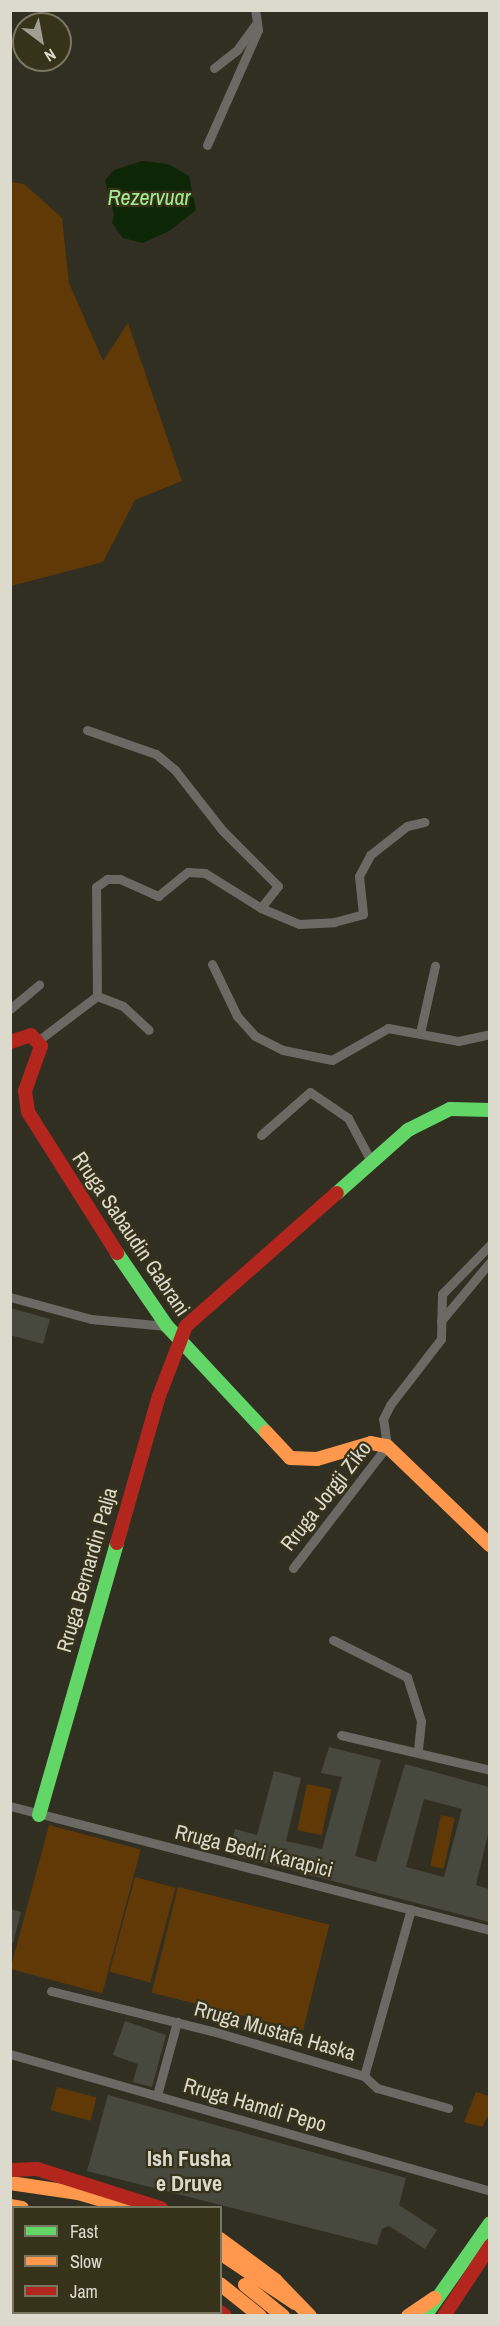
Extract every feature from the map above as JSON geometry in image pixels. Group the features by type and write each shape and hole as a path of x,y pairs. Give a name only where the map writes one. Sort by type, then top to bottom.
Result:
{"main road":[{"path":"10,1042 31,1035 39,1040"},
{"name":"Rruga Sabaudin Gabrani","path":"39,1040 41,1046 25,1091 28,1112 46,1147 167,1326 290,1458 317,1459 371,1443 387,1446"},
{"path":"178,1338 186,1326 371,1161 428,1118 450,1109 489,1110"},
{"name":"Rruga Bernardin Palja","path":"39,1815 178,1338"},
{"path":"387,1446 489,1545"},
{"path":"10,2170 38,2169 155,2206"},
{"path":"10,2183 78,2193 123,2206"},
{"path":"10,2192 85,2206"},
{"path":"425,2316 489,2223"},
{"path":"222,2240 275,2280 295,2303"},
{"path":"444,2316 489,2246"},
{"path":"222,2254 310,2315"},
{"path":"222,2268 283,2316"},
{"path":"222,2286 258,2314"},
{"path":"408,2316 442,2293"},
{"path":"222,2300 242,2316"}],"street":[{"path":"207,144 258,30 255,10"},
{"path":"214,68 237,50 257,22"},
{"path":"87,730 156,754 175,771 222,830 278,886 261,908"},
{"path":"97,996 96,887 106,879 120,879 158,897 188,872 205,873 261,908 299,924 357,917 364,909 359,876 370,855 407,826 425,822"},
{"path":"212,964 237,1016 255,1036 283,1050 332,1060 388,1028 458,1041 489,1034"},
{"path":"420,1033 435,966"},
{"path":"10,1009 39,985"},
{"path":"97,996 123,1006 149,1030"},
{"path":"39,1040 97,996"},
{"path":"261,1135 310,1092 348,1118 371,1161"},
{"path":"387,1446 384,1419 432,1356 441,1339 440,1307 450,1283 489,1245"},
{"path":"441,1321 489,1262"},
{"path":"10,1297 91,1319 167,1326"},
{"name":"Rruga Jorgji Ziko","path":"293,1568 387,1446"},
{"path":"333,1640 407,1677 420,1722 418,1752"},
{"path":"341,1735 489,1770"},
{"name":"Rruga Bedri Karapici","path":"10,1806 489,1930"},
{"name":"Rruga Mustafa Haska","path":"364,2076 411,1910"},
{"name":"Rruga Mustafa Haska","path":"51,1991 177,2022 364,2076 377,2088 448,2108"},
{"name":"Rruga Mustafa Haska","path":"157,2095 177,2022"},
{"name":"Rruga Hamdi Pepo","path":"10,2054 489,2191"}],"shaded area":[{"path":"11,182 24,184 62,218 69,283 103,361 128,323 182,481 135,500 103,562 11,586"},
{"path":"307,1784 331,1789 322,1835 297,1830"},
{"path":"441,1815 455,1818 444,1869 430,1866"},
{"path":"49,1825 141,1850 102,1994 10,1969"},
{"path":"135,1877 176,1888 150,1983 110,1972"},
{"path":"178,1887 329,1925 303,2031 152,1993"},
{"path":"57,2087 97,2098 90,2121 51,2110"},
{"path":"476,2092 489,2096 489,2114 482,2127 464,2122"}],"water":[{"name":"Rezervuar","path":"142,161 168,164 189,176 196,210 169,231 143,243 123,238 112,223 114,215 105,180 114,170"}],"building":[{"path":"10,1308 50,1319 43,1344 10,1335"},
{"path":"329,1747 381,1760 355,1856 376,1862 405,1764 489,1787 489,1830 476,1885 489,1889 489,1922 229,1854 235,1829 257,1835 274,1771 301,1778 286,1841 322,1849 342,1777 321,1773","holes":["424,1799 462,1809 444,1877 406,1867"]},
{"path":"10,1909 21,1912 13,1943 10,1943"},
{"path":"125,2021 166,2035 152,2087 133,2082 138,2064 113,2055"},
{"path":"108,2095 406,2178 399,2205 437,2230 425,2249 389,2226 382,2229 377,2245 87,2171"}],"traffic: fast":[{"path":"337,1193 408,1130 450,1109 490,1110"},
{"path":"117,1253 167,1326 266,1432"},
{"path":"39,1815 117,1543"},
{"path":"425,2316 490,2223"}],"traffic: slow":[{"path":"266,1432 290,1458 317,1459 371,1443 387,1446 490,1545"},
{"path":"10,2183 78,2193 123,2206"},
{"path":"222,2240 275,2280 310,2316"},
{"path":"222,2254 295,2303"},
{"path":"245,2285 283,2316"},
{"path":"222,2286 260,2316"},
{"path":"408,2316 435,2298"}],"traffic: jam":[{"path":"10,1042 31,1035 41,1046 25,1091 28,1112 117,1253"},
{"path":"117,1543 159,1396 186,1326 337,1193"},
{"path":"10,2170 37,2169 155,2206"},
{"path":"444,2316 490,2246"}],"district":[{"name":"Ish Fusha e Druve","path":"189,2170"}]}
